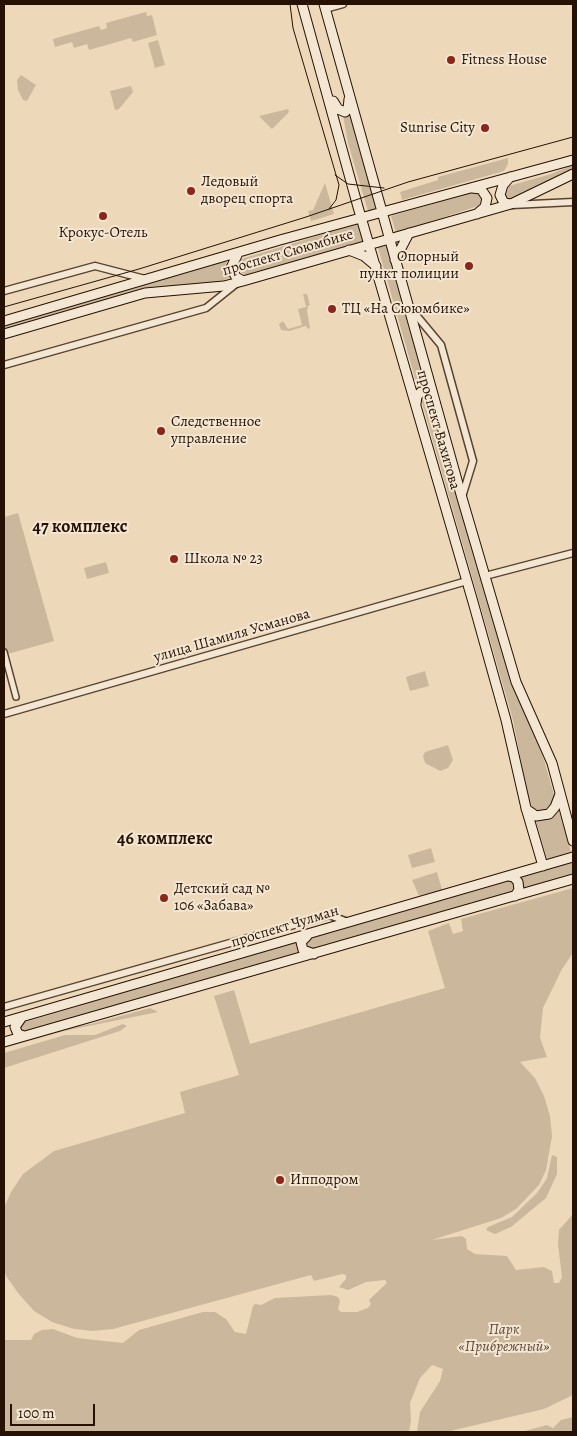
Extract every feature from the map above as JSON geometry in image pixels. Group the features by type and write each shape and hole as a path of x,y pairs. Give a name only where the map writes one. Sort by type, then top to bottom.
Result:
{"main road":[{"name":"проспект Вахитова","path":"302,4 329,94 358,207 506,720 526,808 543,866"},
{"name":"проспект Вахитова","path":"324,6 462,498 516,682 552,763 573,841"},
{"path":"329,94 338,109 345,112 349,107 348,90"},
{"name":"проспект Сююмбике","path":"4,321 341,223 573,160"},
{"name":"проспект Сююмбике","path":"4,334 145,293 224,286 241,282 511,204 573,174"},
{"path":"510,177 503,185 500,195 504,202 511,204"},
{"path":"469,188 481,189 487,198 485,207 476,214"},
{"path":"379,200 390,206 402,206"},
{"path":"341,223 351,218 358,207"},
{"path":"395,260 410,234"},
{"path":"349,250 364,256 376,266"},
{"path":"238,253 231,268 241,282"},
{"path":"416,404 417,396 421,392 428,392 434,398"},
{"path":"526,808 536,816 549,814 556,807 560,794"},
{"name":"проспект Чулман","path":"4,1022 307,936 348,922 573,857"},
{"path":"509,876 514,877 518,882 519,890 516,896"},
{"path":"4,1042 573,879"},
{"path":"307,936 301,942 302,950 314,954"},
{"path":"22,1017 15,1027 18,1034 24,1036"}],"street":[{"path":"324,6 344,4"},
{"path":"511,204 573,202"},
{"path":"4,290 95,266 145,279"},
{"path":"4,365 206,308 241,282"},
{"path":"408,306 441,345 473,462 462,498"},
{"path":"485,576 573,553"},
{"name":"улица Шамиля Усманова","path":"4,714 467,581"},
{"path":"4,652 16,697"},
{"path":"4,1007 329,915 348,922"}],"green space":[{"path":"146,12 147,16 152,15 157,35 133,42 131,38 89,50 87,44 74,48 72,42 55,47 53,39 99,26 101,30 107,28 106,23"},
{"path":"158,40 165,65 155,68 148,43"},
{"path":"21,75 36,85 27,101 23,100 18,90 17,80"},
{"path":"131,86 133,92 119,109 115,110 110,91"},
{"path":"288,109 289,112 272,129 259,116"},
{"path":"350,112 378,208 368,211 348,143 343,115"},
{"path":"508,158 508,164 504,171 402,200 400,192 438,180 438,177"},
{"path":"573,165 573,169 531,193 509,200 505,196 509,186 551,174"},
{"path":"325,183 334,214 311,221 308,211 313,210"},
{"path":"478,191 483,198 478,206 396,233 391,216"},
{"path":"360,223 365,241 245,275 237,269 241,259"},
{"path":"388,245 429,389 419,392 378,248"},
{"path":"226,261 232,277 218,282 141,290 4,330 4,326"},
{"path":"303,294 307,294 310,305 307,311 310,328 308,329 306,326 289,331 281,330 279,324 283,321 288,329 302,325 298,309 306,307"},
{"path":"424,396 428,398 438,432 447,452 513,684 544,760 555,798 547,811 534,811 528,797 513,720 421,399"},
{"path":"18,513 54,641 4,655 4,517"},
{"path":"106,562 109,573 87,579 84,568"},
{"path":"425,671 429,686 410,691 406,677"},
{"path":"448,745 453,760 448,768 440,771 425,763 423,756 425,752"},
{"path":"559,811 571,852 547,859 535,818 543,820 554,816"},
{"path":"431,848 435,862 412,868 408,855"},
{"path":"573,862 573,875 522,888 520,878"},
{"path":"437,872 442,890 419,896 412,880"},
{"path":"512,880 516,887 514,891 309,951 306,950 305,940"},
{"name":"Парк «Прибрежный»","path":"573,888 573,953 562,969 543,1008 540,1038 547,1057 520,1062 535,1078 544,1096 550,1116 552,1136 546,1170 539,1185 516,1209 501,1218 432,1240 462,1236 466,1239 467,1249 475,1254 507,1256 516,1270 544,1267 552,1271 554,1283 559,1283 562,1277 558,1244 559,1230 573,1214 573,1395 544,1409 446,1432 417,1432 420,1412 440,1381 443,1369 432,1365 420,1378 410,1403 411,1421 409,1432 4,1432 4,1340 31,1340 34,1334 42,1330 53,1329 77,1338 123,1343 139,1330 203,1312 215,1312 226,1319 235,1332 246,1334 255,1304 261,1305 275,1298 331,1295 338,1297 340,1301 338,1309 341,1312 357,1312 368,1308 371,1304 369,1300 387,1283 385,1280 366,1282 348,1290 339,1287 346,1279 346,1275 342,1274 314,1281 311,1275 113,1329 92,1331 74,1329 52,1322 34,1311 6,1276 4,1268 4,1208 11,1192 23,1174 54,1151 185,1113 180,1092 239,1075 214,996 234,990 250,1044 445,988 428,931 449,923 453,934 463,931 461,919"},
{"path":"299,941 297,948 303,954 26,1033 20,1031 20,1024 22,1023 100,998"},
{"path":"150,1008 158,1012 64,1031 4,1048 4,1046 64,1028 91,1024"},
{"path":"123,1024 127,1026 120,1031 4,1068 4,1053 65,1035 95,1035"},
{"path":"552,1155 557,1157 557,1174 546,1198 511,1227 495,1234 486,1230 488,1227 512,1217 537,1193 547,1178"},
{"path":"573,1417 573,1432 521,1432 547,1425 553,1428 561,1420"}],"tram line":[{"path":"290,4 293,28 339,185 336,200 329,209"},
{"path":"4,307 139,269 306,217 408,182 573,137"},
{"path":"335,175 348,184 384,188"}],"place":[{"name":"Fitness House","path":"451,60"},
{"name":"Sunrise City","path":"485,128"},
{"name":"Ледовый дворец спорта","path":"191,191"},
{"name":"Крокус-Отель","path":"103,216"},
{"name":"Опорный пункт полиции","path":"469,266"},
{"name":"ТЦ «На Сююмбике»","path":"332,309"},
{"name":"Следственное управление","path":"161,431"},
{"name":"Школа № 23","path":"174,559"},
{"name":"Детский сад № 106 «Забава»","path":"164,898"},
{"name":"Ипподром","path":"280,1180"}],"district":[{"name":"47 комплекс","path":"80,528"},
{"name":"46 комплекс","path":"165,840"}]}
